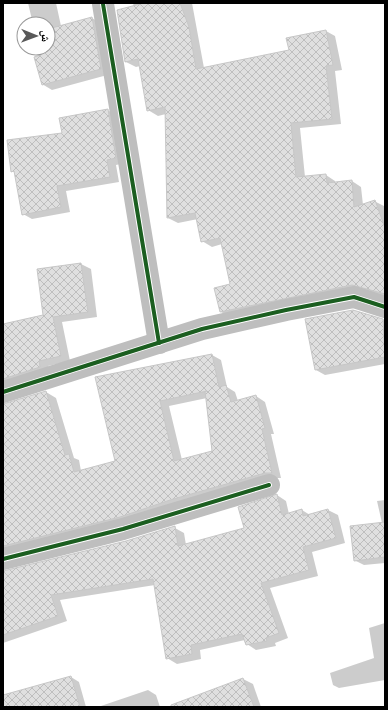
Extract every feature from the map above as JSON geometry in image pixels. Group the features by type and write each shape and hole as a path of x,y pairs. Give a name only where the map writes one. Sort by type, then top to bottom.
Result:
{"street":[{"path":"103,4 159,343"},
{"path":"3,392 202,329 348,298 361,298 385,307"},
{"path":"3,559 123,529 269,485"}],"building":[{"path":"144,3 180,3 189,27 196,69 289,50 286,38 326,30 333,65 326,66 332,119 291,123 296,177 326,174 327,183 352,180 354,207 375,200 385,228 385,294 352,285 220,312 214,288 230,284 220,238 201,242 195,213 167,218 165,107 147,111 138,59 125,62 117,10"},
{"path":"92,17 101,69 42,85 34,57 56,56 56,27"},
{"path":"108,109 116,158 107,160 110,177 57,186 61,207 22,215 14,171 11,172 7,140 62,133 59,118"},
{"path":"81,263 88,312 53,317 61,356 39,361 40,367 3,379 3,324 43,315 37,269"},
{"path":"353,310 383,319 385,357 315,370 305,319"},
{"path":"212,354 219,387 226,385 231,402 256,395 265,428 262,429 272,473 265,473 170,500 120,517 3,546 3,404 46,391 65,455 69,454 74,472 115,461 95,377","holes":["205,391 212,451 174,461 160,401"]},
{"path":"277,494 282,515 302,509 303,516 328,509 336,538 303,547 309,570 261,583 279,633 266,638 267,641 246,645 242,634 191,645 192,654 166,659 153,579 51,595 58,616 3,635 3,571 126,541 175,526 178,546 244,528 238,507"},
{"path":"385,522 385,557 354,561 350,526"},
{"path":"71,676 80,707 3,707 3,695"},
{"path":"243,678 254,707 171,707 171,705"}],"cycle path":[{"path":"103,4 159,343"},
{"path":"3,392 202,329 286,310 354,297 385,307"},
{"path":"3,559 123,529 269,485"}]}
